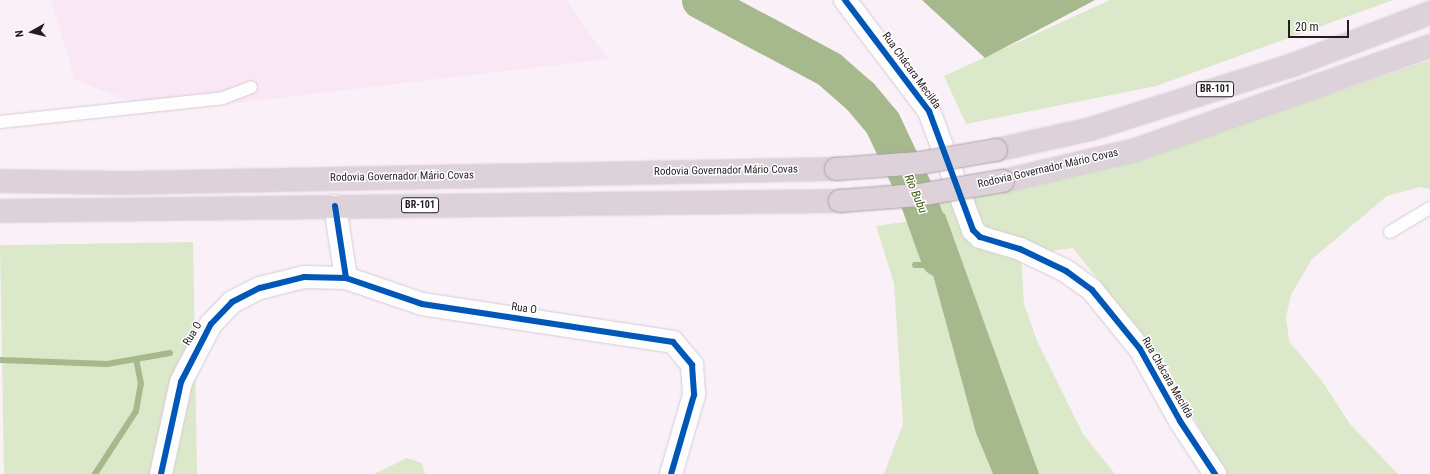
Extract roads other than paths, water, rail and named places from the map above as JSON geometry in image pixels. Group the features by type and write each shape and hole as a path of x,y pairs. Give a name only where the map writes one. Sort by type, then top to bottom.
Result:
{"highway":[{"name":"Rodovia Governador Mário Covas","path":"0,181 134,183 836,169 920,163 996,150 1092,129 1293,65 1430,13"},
{"name":"Rodovia Governador Mário Covas","path":"0,211 840,201 919,195 1003,181 1135,150 1430,46"}],"street":[{"name":"Rua Chácara Mecilda","path":"845,0 929,111 973,230 980,237 1020,249 1066,271 1092,290 1140,349 1180,421 1215,474"},
{"path":"335,206 346,278"},
{"name":"Rua O","path":"161,474 181,382 211,324 232,302 260,288 304,277 346,278 422,304 661,339 683,351 692,365 694,395 671,474"}],"lane":[{"path":"0,122 223,98 251,87"},
{"path":"1390,232 1430,208"}],"waterway":[{"name":"Rio Bubu","path":"700,0 829,69 860,96 882,122 916,194 939,258"},
{"path":"915,265 937,265"},
{"path":"0,360 107,364 170,353"},
{"path":"95,474 136,411 141,384 136,359"}]}
